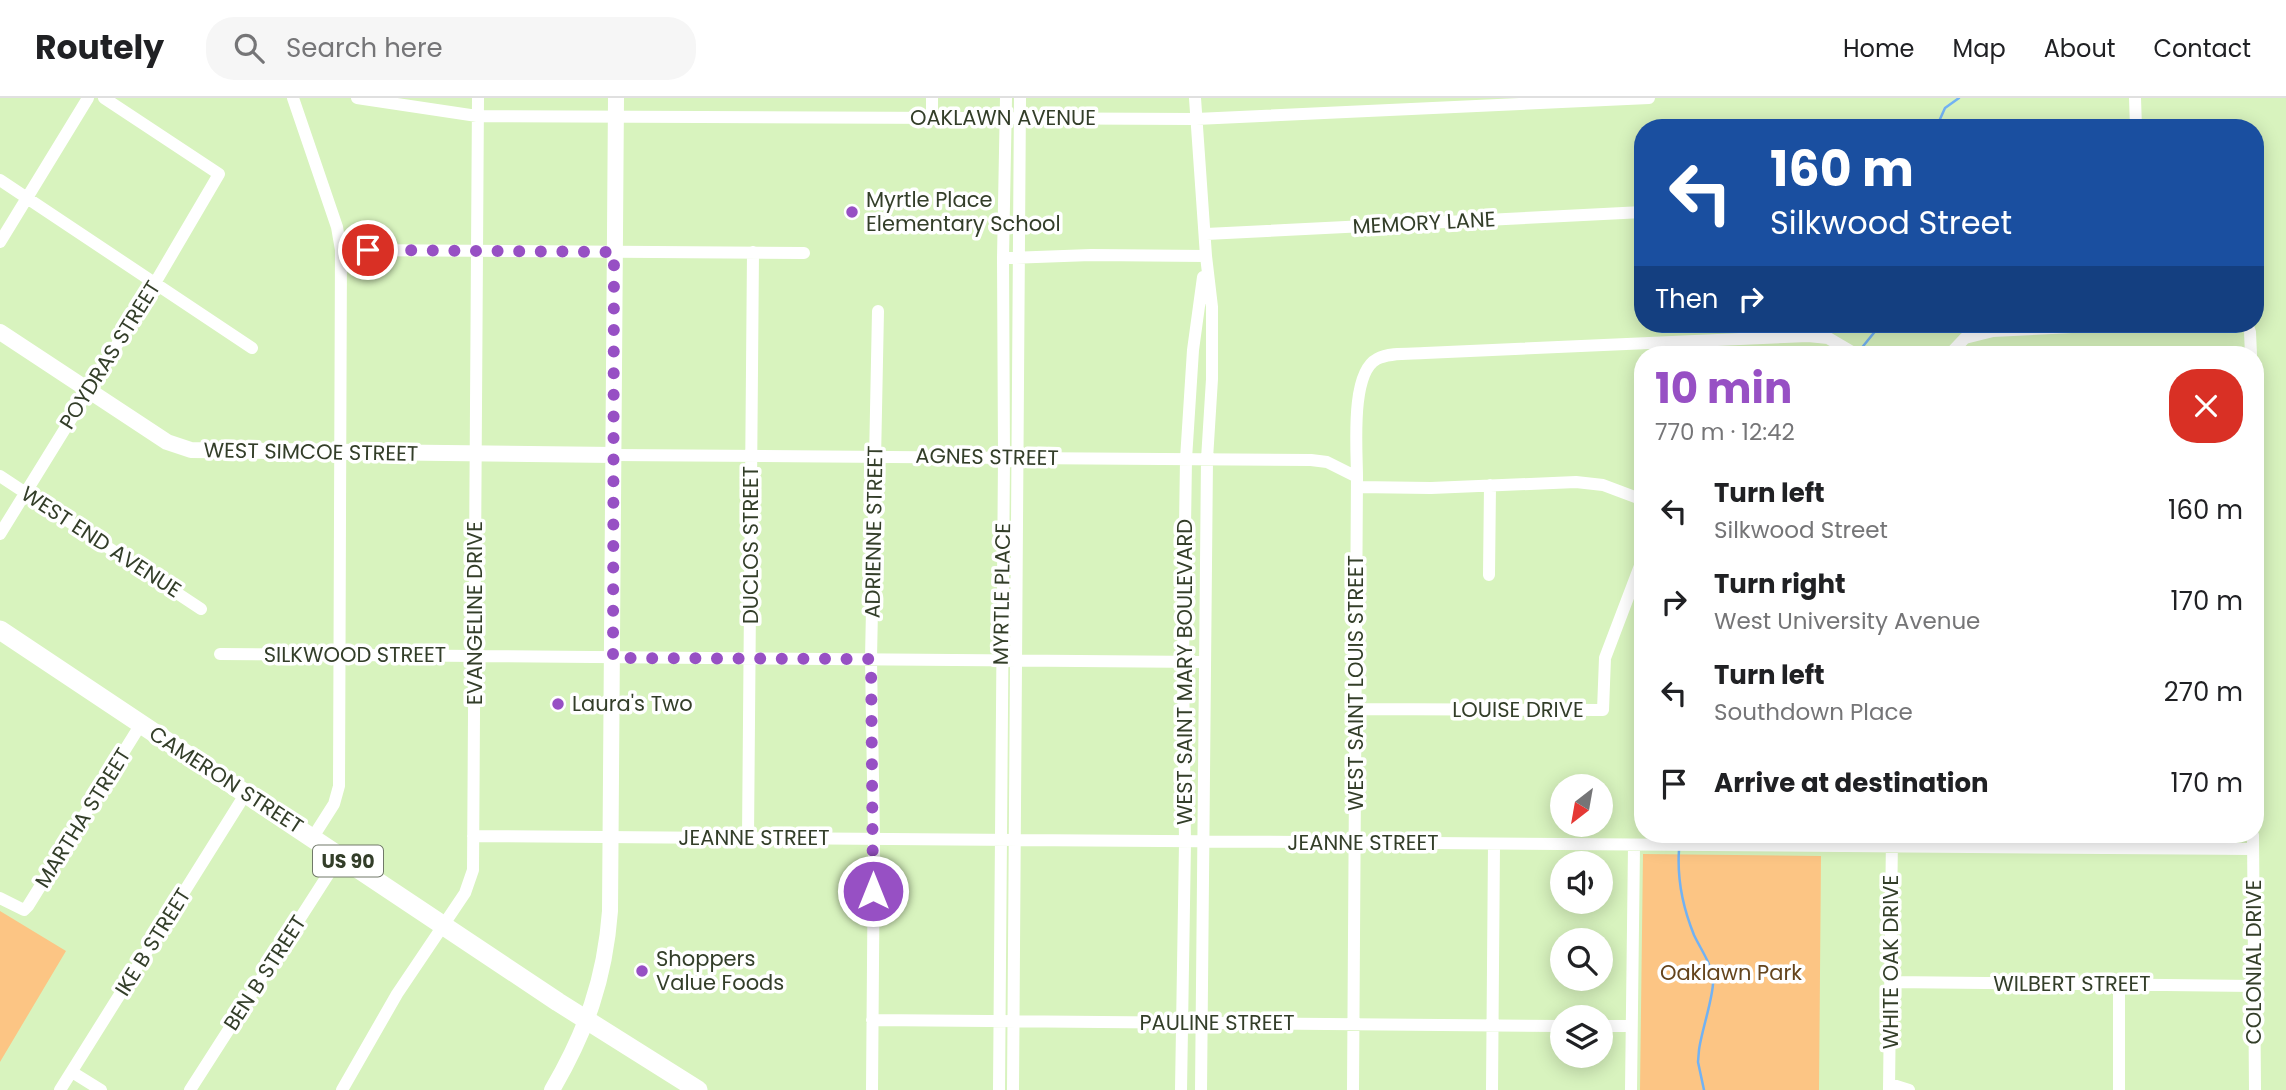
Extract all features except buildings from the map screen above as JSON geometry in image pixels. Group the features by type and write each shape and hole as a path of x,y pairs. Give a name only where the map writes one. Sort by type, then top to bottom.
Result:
{"main road":[{"path":"552,1090 588,1021 601,975 609,928 616,98"},
{"name":"WEST SIMCOE STREET","path":"0,331 167,442 191,450 614,455"},
{"name":"CAMERON STREET","path":"0,630 588,1021 698,1090"}],"street":[{"path":"0,242 88,98"},
{"name":"POYDRAS STREET","path":"0,534 219,174 104,98"},
{"path":"293,98 337,227 341,250 338,795 313,837"},
{"name":"OAKLAWN AVENUE","path":"357,98 477,116 1196,119 1329,113 1456,103 1649,98"},
{"name":"EVANGELINE DRIVE","path":"342,1090 397,994 470,881 473,870 478,98"},
{"path":"932,98 932,118"},
{"name":"MYRTLE PLACE","path":"1006,98 1013,118 1019,258 1015,661 1017,840 1013,1090"},
{"name":"MYRTLE PLACE","path":"999,1090 1003,258 1013,118 1020,98"},
{"name":"WEST SAINT MARY BOULEVARD","path":"1195,98 1212,307 1204,662 1201,1090"},
{"path":"1327,98 1329,113"},
{"path":"2135,98 2136,119"},
{"path":"0,180 252,348"},
{"name":"MEMORY LANE","path":"1206,234 1634,212"},
{"path":"341,250 804,253"},
{"name":"DUCLOS STREET","path":"748,838 753,252"},
{"path":"1003,258 1091,255 1206,256"},
{"name":"WEST SAINT MARY BOULEVARD","path":"1181,1090 1186,459 1192,350 1206,256"},
{"name":"ADRIENNE STREET","path":"872,1090 874,839 871,659 878,311"},
{"path":"1957,346 1965,338 1985,333"},
{"path":"1686,346 1686,341 1816,336 1844,346"},
{"name":"WEST SAINT LOUIS STREET","path":"1353,1090 1357,482 1361,381 1370,363 1383,356 1686,341"},
{"name":"AGNES STREET","path":"614,455 1311,460 1327,462 1357,482 1490,485 1594,483 1634,497"},
{"name":"WEST END AVENUE","path":"0,475 201,609"},
{"path":"1489,575 1490,485"},
{"name":"LOUISE DRIVE","path":"1357,709 1603,710 1607,651 1634,581"},
{"name":"SILKWOOD STREET","path":"220,654 1204,662"},
{"name":"MARTHA STREET","path":"0,898 23,910 141,724"},
{"name":"IKE B STREET","path":"60,1090 246,793"},
{"name":"JEANNE STREET","path":"473,836 1185,843 1692,843"},
{"name":"WHITE OAK DRIVE","path":"1890,1087 1892,843"},
{"name":"JEANNE STREET","path":"1982,843 2253,849"},
{"name":"COLONIAL DRIVE","path":"2253,843 2255,1090"},
{"path":"1492,1090 1494,844"},
{"path":"1631,1090 1634,845"},
{"name":"BEN B STREET","path":"190,1090 340,856"},
{"name":"WILBERT STREET","path":"1891,982 2254,986"},
{"path":"2119,985 2119,1090"},
{"name":"PAULINE STREET","path":"872,1020 1550,1026"},
{"path":"1613,1026 1630,1026"},
{"path":"72,1072 101,1090"},
{"path":"1890,1087 1909,1090"}],"green space":[{"name":"Oaklawn Park","path":"1643,854 1821,856 1819,1090 1640,1090"},
{"path":"0,911 66,951 0,1062"}],"waterway":[{"path":"1940,119 1945,108 1959,98"},
{"path":"1863,346 1874,333"},
{"path":"1679,850 1684,904 1694,935 1711,969 1713,981 1698,1062 1704,1090"}],"place":[{"name":"Myrtle Place Elementary School","path":"852,212"},
{"name":"Laura's Two","path":"558,704"},
{"name":"Shoppers Value Foods","path":"642,971"}],"route":[{"path":"368,250 614,252 613,658 871,659 873,891"}]}
